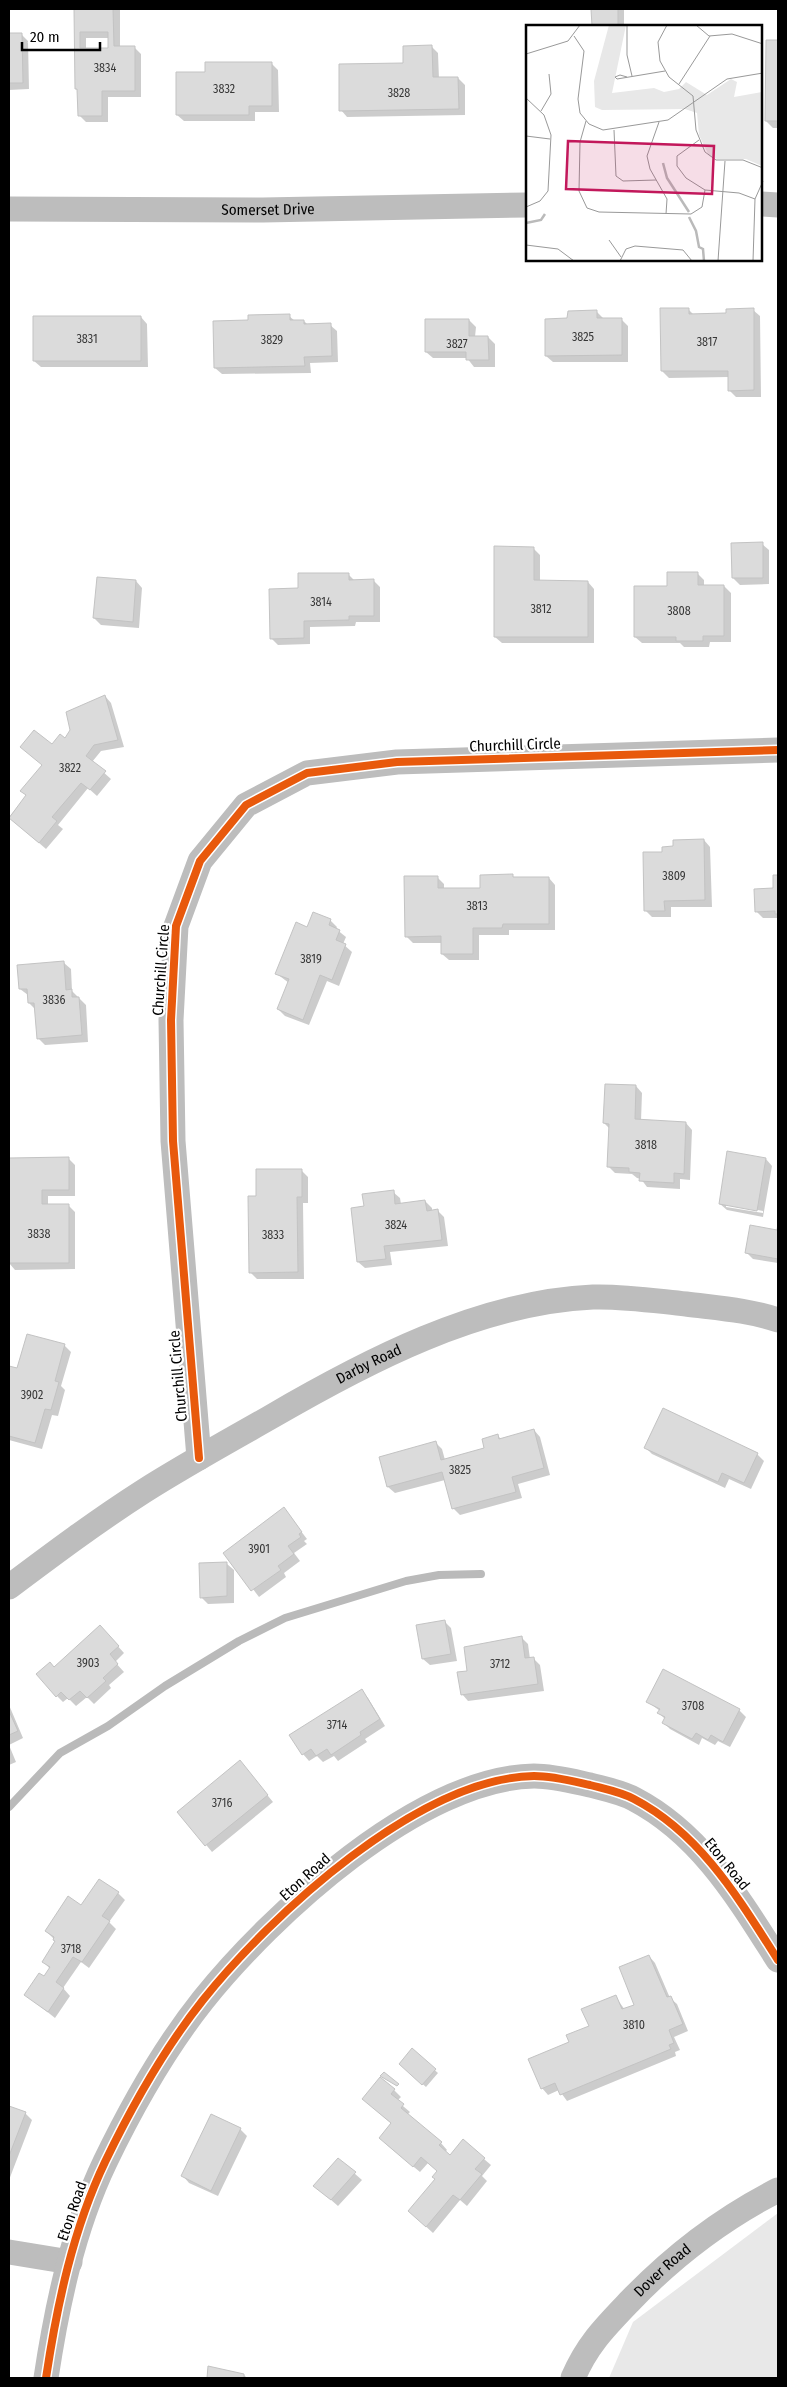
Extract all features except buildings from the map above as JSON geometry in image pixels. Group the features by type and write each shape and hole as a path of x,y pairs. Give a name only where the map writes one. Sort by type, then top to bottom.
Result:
{"street":[{"path":"762,204 778,205"},
{"name":"Somerset Drive","path":"9,209 263,210 526,205"},
{"name":"Churchill Circle","path":"198,1458 173,1141 171,1020 176,926 200,861 246,805 307,773 397,762 778,750"},
{"name":"Darby Road","path":"9,1587 82,1532 198,1458 321,1388 380,1357 434,1335 507,1311 551,1302 593,1297 625,1298 732,1309 778,1320"},
{"name":"Eton Road","path":"46,2378 51,2346 70,2262 88,2201 105,2162 138,2098 176,2037 203,2000 248,1950 339,1866 376,1838 416,1814 480,1786 533,1776 562,1778 632,1798 678,1829 706,1854 729,1885 778,1960"},
{"name":"Dover Road","path":"573,2378 581,2358 596,2335 655,2274 699,2238 745,2207 778,2190"},
{"path":"9,2252 70,2262"}],"shaded area":[{"path":"778,2213 778,2378 609,2378 633,2322"}],"waterway":[{"path":"9,1807 60,1753 108,1726 165,1686 239,1641 285,1618 406,1581 439,1575 481,1574"}],"cycle path":[{"path":"199,1458 173,1141 171,1020 176,926 200,861 246,805 307,773 397,762 778,750"},
{"path":"46,2378 61,2295 84,2214 115,2141 162,2058 203,2000 267,1929 307,1892 351,1857 397,1825 443,1800 490,1783 534,1776 569,1780 624,1794 658,1813 699,1849 733,1891 778,1960"}]}
